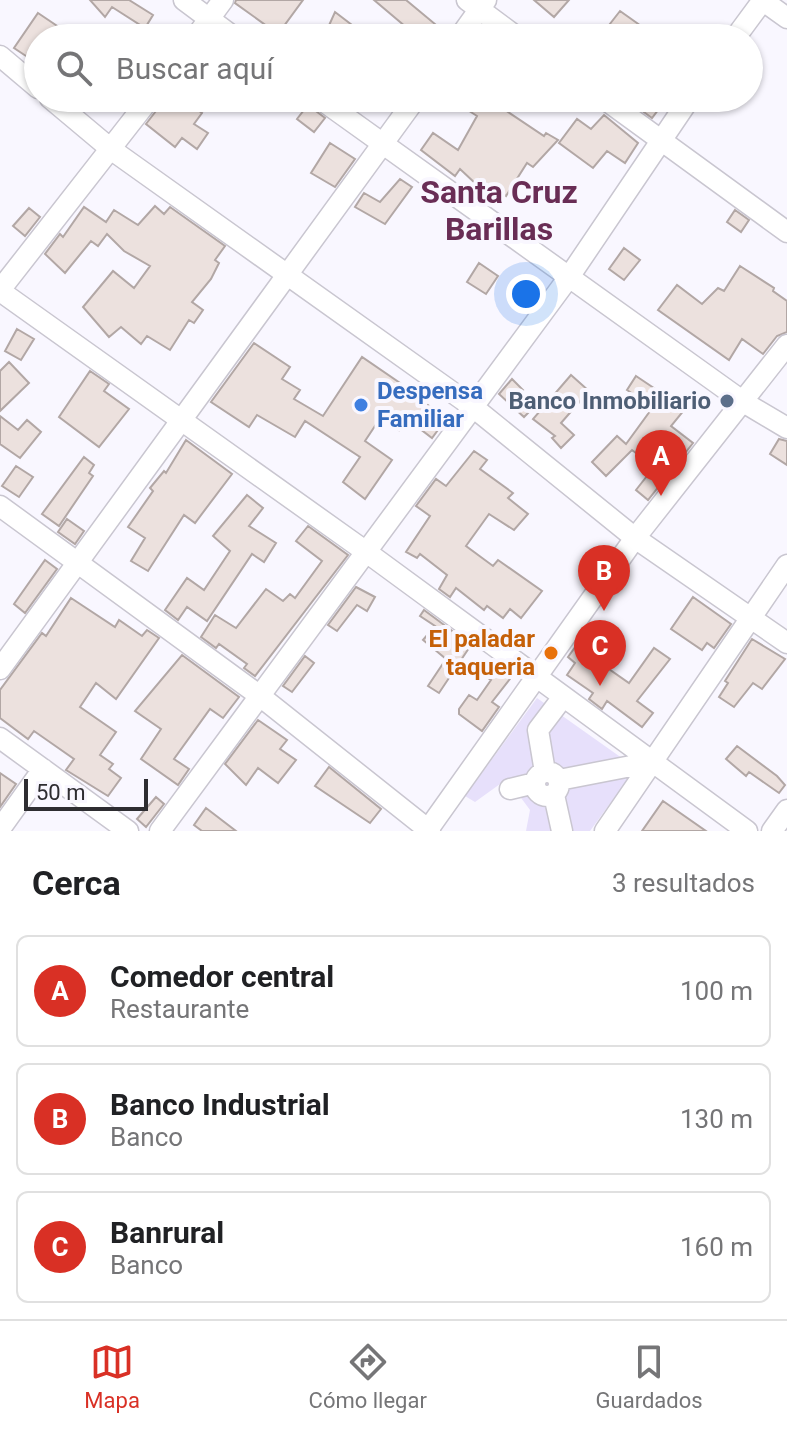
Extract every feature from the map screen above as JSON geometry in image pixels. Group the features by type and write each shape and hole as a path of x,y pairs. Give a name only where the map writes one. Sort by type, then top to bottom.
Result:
{"street":[{"path":"184,0 216,24"},
{"path":"205,24 223,0"},
{"path":"745,24 763,0 787,18"},
{"path":"467,24 478,3 502,24"},
{"path":"0,56 24,76"},
{"path":"67,112 112,150 473,407 635,538 787,643"},
{"path":"140,112 0,290 365,551 747,831"},
{"path":"339,112 745,403 787,428"},
{"path":"0,669 406,112"},
{"path":"623,112 787,232"},
{"path":"160,831 569,277 680,112"},
{"path":"0,506 260,696 428,831 635,538 745,403 787,345"},
{"path":"605,831 787,565"},
{"path":"562,831 538,730 563,697"},
{"path":"0,738 128,831"},
{"path":"510,789 652,762"},
{"path":"0,829 43,769"},
{"path":"772,831 787,810"}],"shaded area":[{"path":"537,698 636,768 590,831 526,831 530,810 507,779 475,802 465,796"}],"building":[{"path":"90,0 129,0 153,15 147,24 139,24 112,7 105,17"},
{"path":"236,0 303,0 285,24 264,24 235,3"},
{"path":"374,0 406,0 435,24 402,24"},
{"path":"534,0 569,0 554,17"},
{"path":"620,11 638,24 610,24"},
{"path":"335,12 351,24 330,24"},
{"path":"38,13 54,24 30,24"},
{"path":"24,33 24,55 14,48"},
{"path":"155,112 201,112 194,124 208,133 197,149 182,138 175,147 146,124"},
{"path":"302,112 317,112 325,118 314,132 297,119"},
{"path":"471,112 508,112 544,136 546,133 558,140 533,167 527,163 506,196 480,179 476,184 460,169 455,176 421,150 433,133 458,150 477,116"},
{"path":"604,115 638,143 625,163 607,151 593,168 559,143 577,119 591,129"},
{"path":"330,143 355,159 335,187 311,173"},
{"path":"400,179 412,187 385,224 355,207 364,193 380,202"},
{"path":"155,206 164,214 170,207 225,246 215,260 219,263 211,279 192,302 203,310 194,323 189,320 170,350 147,336 141,344 121,327 109,337 83,307 113,271 134,288 150,266 124,251 107,234 98,246 91,241 65,273 45,254 60,234 63,237 84,207 106,222 114,210 138,225"},
{"path":"29,208 40,217 25,236 13,226"},
{"path":"735,210 749,220 741,232 727,222"},
{"path":"624,248 640,260 624,280 609,269"},
{"path":"479,263 498,276 486,294 467,282"},
{"path":"740,266 774,288 773,291 787,301 787,332 777,336 763,354 742,339 729,360 658,310 677,285 702,304 718,288 724,291"},
{"path":"17,329 34,339 21,360 5,351"},
{"path":"254,343 290,367 282,379 300,390 294,399 323,416 362,357 400,383 397,387 425,408 428,405 446,419 432,438 407,419 399,430 381,417 365,441 392,460 365,499 343,482 360,457 305,421 295,437 257,415 249,427 211,402"},
{"path":"9,362 29,383 0,411 0,371"},
{"path":"90,371 109,384 104,391 129,409 99,447 59,417"},
{"path":"571,375 589,391 561,423 574,435 561,448 552,438 555,436 533,419"},
{"path":"636,376 685,409 671,426 693,443 648,500 636,490 654,467 632,450 606,476 592,462 617,436 626,444 653,407 627,390"},
{"path":"512,379 523,390 518,396 531,410 524,417 499,394"},
{"path":"0,416 18,430 27,420 41,432 20,458 0,444"},
{"path":"779,439 787,441 787,465 770,454"},
{"path":"186,440 232,474 195,523 184,515 148,571 131,561 145,538 128,527 153,491 150,488 164,471 166,473"},
{"path":"474,451 487,460 480,469 513,493 508,498 528,514 514,530 489,514 466,546 493,566 498,560 542,591 521,618 510,609 503,618 487,606 484,610 456,588 450,597 439,589 447,575 420,554 417,558 406,552 430,516 416,506 436,479 446,486"},
{"path":"84,457 94,465 89,473 93,476 59,526 42,514"},
{"path":"16,466 33,477 19,497 2,486"},
{"path":"247,495 263,508 249,526 276,543 264,562 252,554 207,621 187,607 178,620 165,610 187,578 204,590 230,551 213,536"},
{"path":"67,519 84,531 75,544 58,532"},
{"path":"308,526 348,555 255,676 244,668 247,664 219,644 216,648 201,637 215,615 236,628 266,589 283,601 290,594 295,598 322,561 296,541"},
{"path":"45,560 57,569 25,613 14,604"},
{"path":"356,587 375,597 367,611 357,605 337,631 328,625"},
{"path":"693,597 731,624 714,648 707,643 702,650 671,629"},
{"path":"71,598 115,627 119,620 142,636 147,630 159,638 116,699 96,683 80,707 116,732 100,755 113,764 109,769 121,778 108,796 66,770 74,759 34,731 28,739 0,718 0,690 42,633 46,636"},
{"path":"424,610 471,645 439,693 428,686 446,659 423,640 435,626 420,616"},
{"path":"752,639 785,659 762,689 753,683 734,707 719,697 728,683 725,681"},
{"path":"576,646 629,683 654,648 670,659 637,701 653,713 642,727 607,701 602,709 589,699 593,693 567,675 575,663 568,657"},
{"path":"182,655 239,697 223,718 210,709 174,759 189,769 178,785 141,759 161,729 135,711"},
{"path":"305,656 314,663 292,692 283,686"},
{"path":"495,663 513,675 492,702 499,707 482,731 459,714 459,709 469,695 477,700 491,680 485,676"},
{"path":"258,720 287,740 280,749 296,760 278,783 258,768 246,785 225,764"},
{"path":"737,746 777,776 785,785 779,793 749,772 746,776 726,759"},
{"path":"329,767 381,809 370,823 315,786"},
{"path":"0,773 16,784 0,807"},
{"path":"156,797 164,804 146,827 137,819"},
{"path":"663,801 706,831 642,831"},
{"path":"206,808 236,831 202,831 194,825"}],"place":[{"name":"Banco Inmobiliario","path":"727,401"},
{"name":"Despensa Familiar","path":"361,405"},
{"name":"Comedor central","path":"661,496"},
{"name":"Banco Industrial","path":"604,611"},
{"name":"El paladar taqueria","path":"551,653"},
{"name":"Banrural","path":"600,686"}],"district":[{"name":"Santa Cruz Barillas","path":"499,210"}]}
